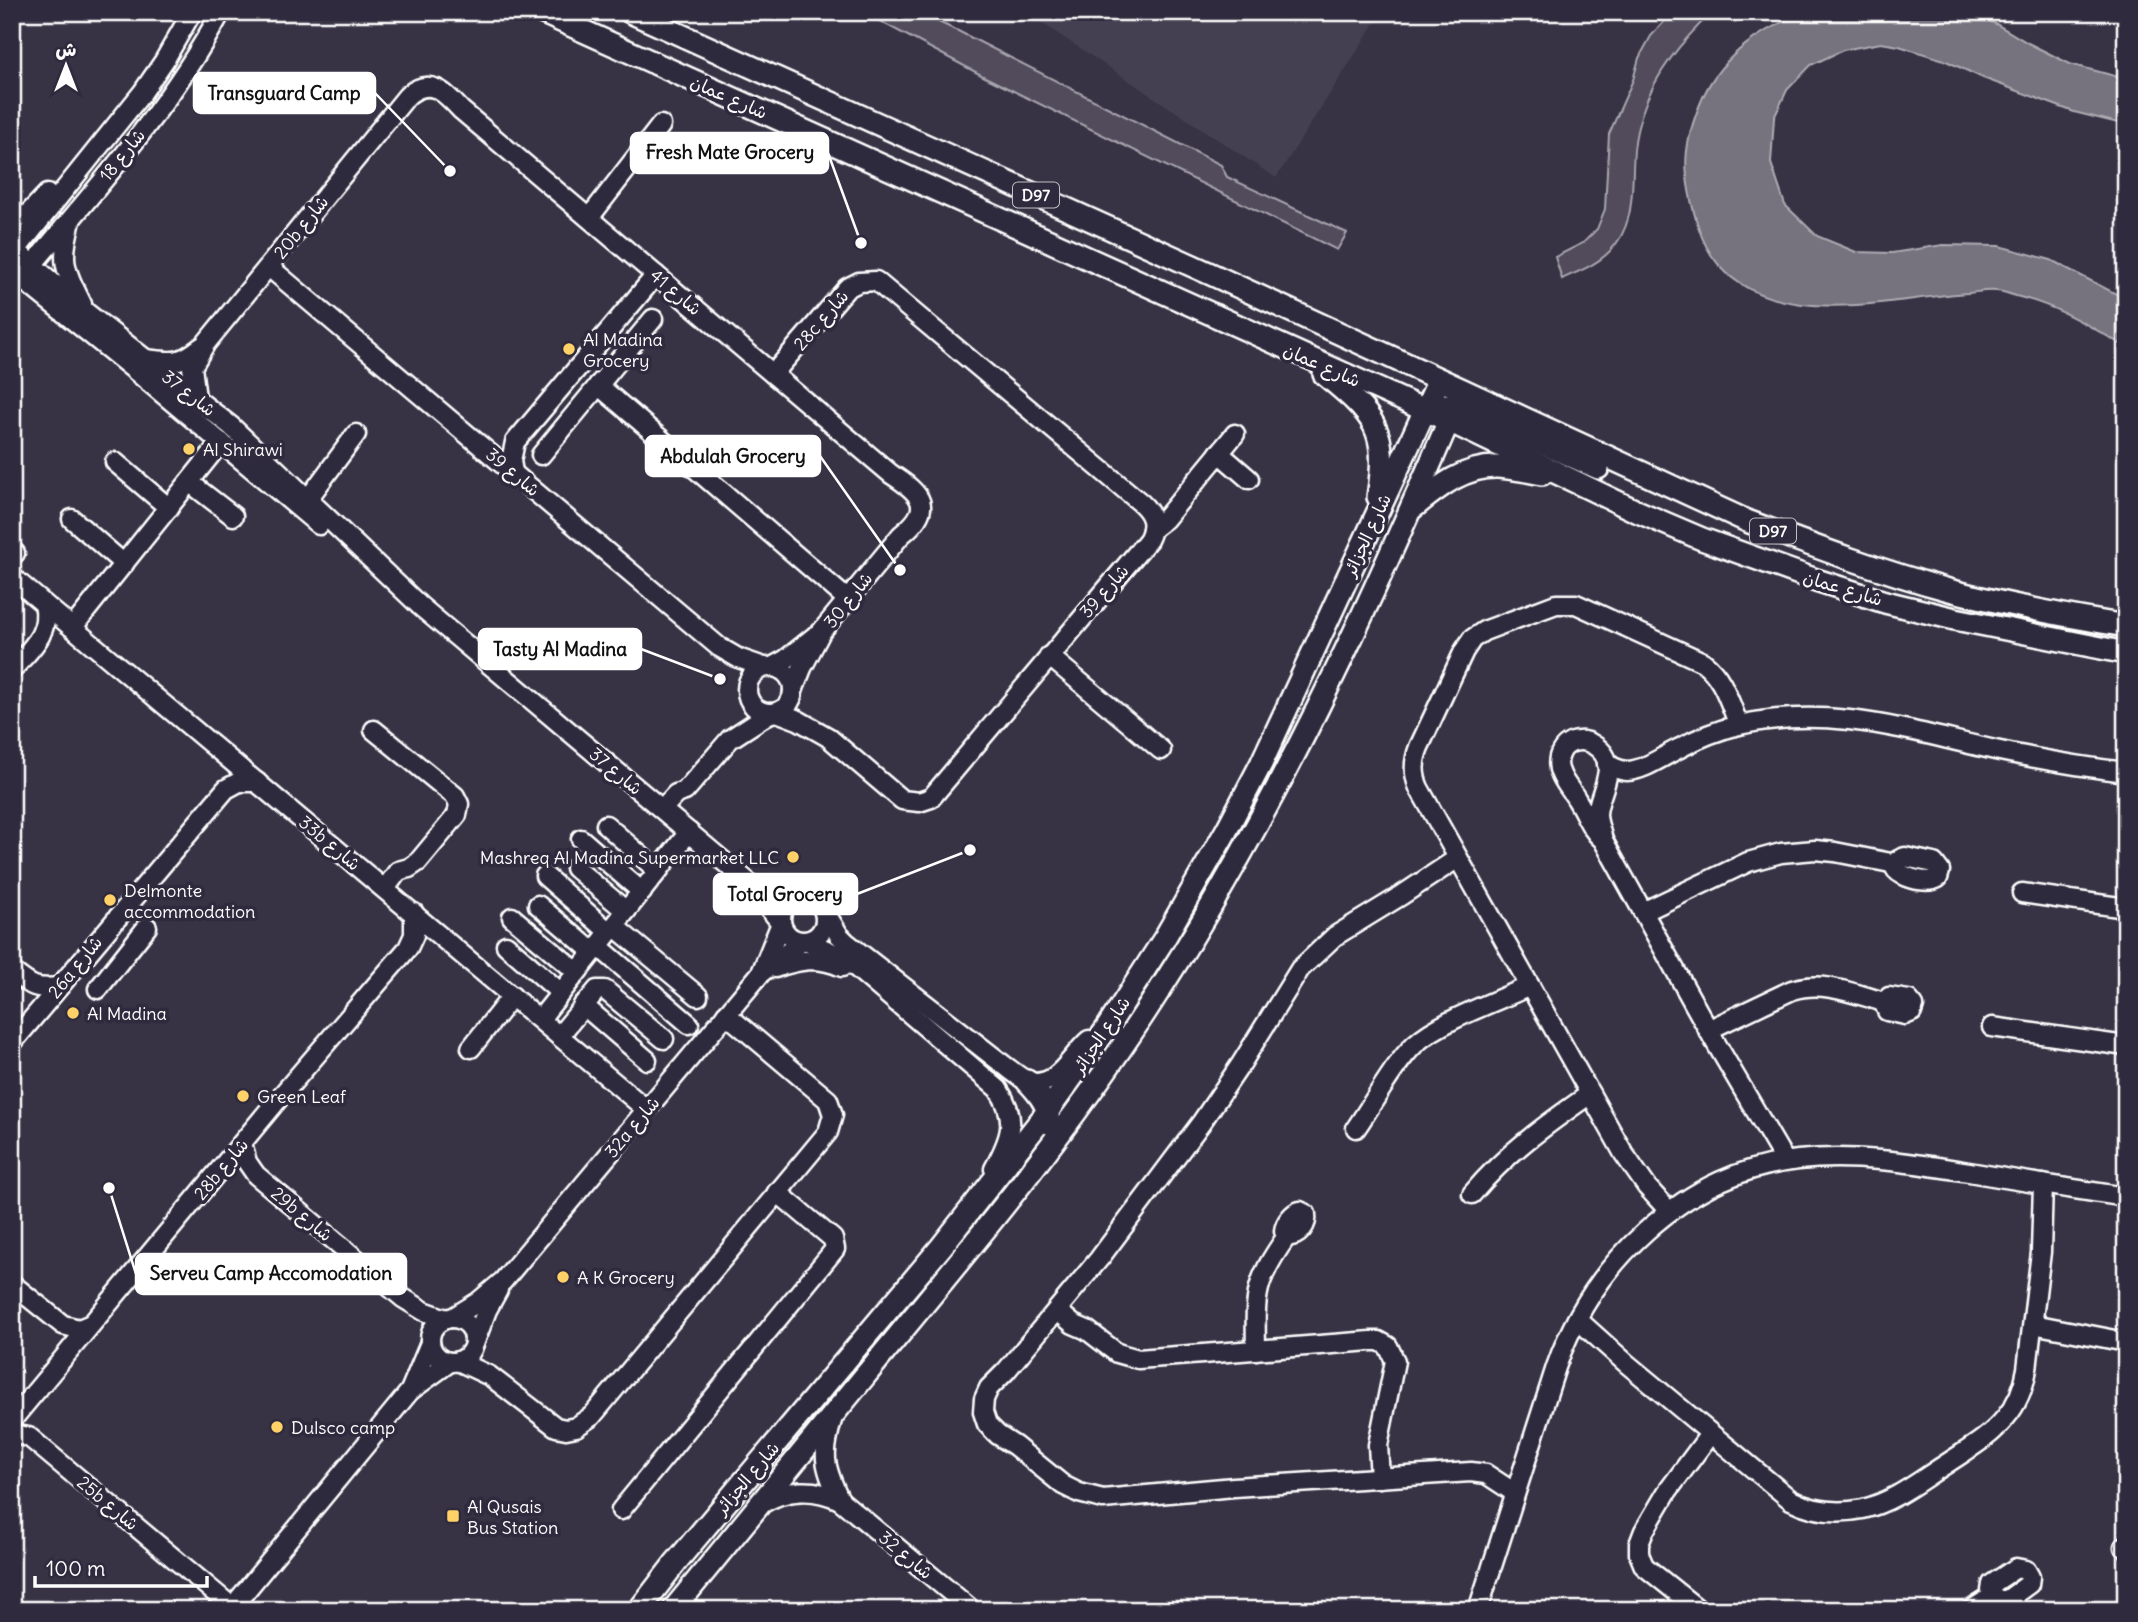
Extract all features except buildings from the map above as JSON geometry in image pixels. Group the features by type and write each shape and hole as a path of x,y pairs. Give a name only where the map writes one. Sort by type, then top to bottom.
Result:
{"main road":[{"name":"شارع عمان","path":"541,12 1300,355 1428,406 1452,397"},
{"name":"شارع عمان","path":"630,12 1188,264 1452,397 1654,477 1759,526 1820,549 1934,585 2019,607 2126,626"},
{"path":"1248,331 1281,334 1428,406"},
{"path":"1300,355 1357,402 1376,431 1382,449 1382,461 1375,518"},
{"name":"شارع عمان","path":"1452,397 1563,477 1702,539 1850,591 1955,619 2126,653"},
{"name":"شارع الجزائر","path":"639,1610 676,1562 980,1199 1048,1111 1107,1028 1164,939 1226,831 1284,716 1428,406 1452,397"},
{"name":"شارع الجزائر","path":"673,1610 980,1238 1077,1111 1177,963 1240,859 1346,651 1410,510 1452,397"},
{"path":"1410,510 1450,480 1473,470 1498,467 1563,477"},
{"path":"863,1378 871,1355 970,1234 1046,1130 1048,1111 1036,1090 1027,1081"}],"street":[{"name":"شارع 18","path":"13,251 142,93 192,12"},
{"name":"شارع 18","path":"19,276 155,115 221,12"},
{"name":"شارع 41","path":"396,112 417,97 428,95 437,96 461,110 891,474"},
{"name":"20b شارع","path":"196,398 192,367 206,343 396,112"},
{"path":"589,218 661,125"},
{"path":"12,220 28,214 54,188 69,185"},
{"path":"72,216 63,252 64,263 87,313"},
{"name":"شارع 37","path":"13,251 19,276 747,881 781,923"},
{"name":"شارع 39","path":"269,267 719,647 768,667"},
{"path":"513,472 511,461 515,442 656,275"},
{"name":"شارع 37","path":"19,276 87,313 231,426 419,606"},
{"name":"28c شارع","path":"774,374 847,288 859,282 876,281 1147,509"},
{"path":"541,455 651,322 630,307"},
{"name":"20b شارع","path":"146,359 181,361 206,343"},
{"path":"569,379 593,391 848,600"},
{"path":"308,499 356,434"},
{"name":"شارع 39","path":"773,713 799,720 828,737 902,800 912,803 931,798 1148,540 1152,529 1165,519 1235,434"},
{"path":"72,627 221,442"},
{"path":"1219,453 1249,479"},
{"path":"115,462 169,508"},
{"name":"شارع 30","path":"768,667 791,656 821,632 901,535 910,516 911,502 891,474"},
{"path":"189,482 233,516"},
{"path":"1152,529 1153,519 1147,509 1173,507"},
{"path":"72,519 124,564"},
{"name":"33b شارع","path":"12,577 646,1109"},
{"path":"12,670 43,632 46,621 44,604"},
{"path":"1664,1216 1638,1185 1624,1154 1419,788 1414,764 1419,747 1472,639 1484,631 1556,604 1576,604 1703,662 1721,680 1739,726"},
{"name":"شارع 30","path":"793,691 821,632"},
{"path":"1049,656 1161,750"},
{"path":"667,814 684,803 685,791 730,739 789,704 793,684 785,672 768,667 752,675 730,739"},
{"path":"747,695 753,706 773,713"},
{"path":"1607,764 1629,771 1648,765 1702,738 1739,726 1796,717 1857,719 2034,758 2126,772"},
{"path":"374,730 455,796 459,804 457,815 418,862 398,871 384,889"},
{"path":"1603,840 1597,818 1598,804 1606,782 1607,764 1600,750 1586,741 1576,741 1567,745 1559,757 1560,774 1592,828 1603,840 1749,1102 1778,1162"},
{"path":"1602,794 1641,773 1648,765"},
{"name":"26a شارع","path":"12,1043 226,789 239,782 257,782"},
{"path":"606,825 658,871"},
{"path":"540,1019 689,832"},
{"path":"581,839 642,892"},
{"path":"1646,917 1748,862 1781,853 1835,852 1896,864"},
{"path":"1460,863 1335,936 1300,969 1201,1123 1062,1306 1006,1371 994,1397 994,1412 1001,1428 1015,1446 1063,1485 1079,1493 1102,1499 1234,1487 1463,1472 1485,1473 1518,1486"},
{"path":"575,868 626,911"},
{"path":"545,876 689,1024"},
{"name":"شارع 37","path":"747,881 793,899"},
{"path":"2022,893 2126,908"},
{"path":"980,1199 1010,1134 1010,1113 1004,1097 992,1082 838,955 789,937 781,923 784,908 799,897 812,899 822,907 846,942 1027,1081 1037,1082 1054,1077 1082,1046 1107,1028"},
{"path":"538,905 604,939 698,996"},
{"path":"804,942 819,936 823,931 825,912"},
{"name":"28b شارع","path":"12,1420 408,948 414,935 414,914"},
{"path":"512,917 577,972"},
{"name":"32a شارع","path":"761,973 781,923"},
{"path":"98,989 147,927"},
{"path":"101,936 124,955"},
{"name":"32a شارع","path":"449,1319 478,1302 503,1281 761,973 804,942"},
{"path":"506,945 561,993"},
{"path":"761,973 799,960 820,960 836,964 872,982"},
{"path":"12,971 33,987 59,987"},
{"path":"1356,1128 1404,1057 1422,1038 1527,981"},
{"path":"1711,1035 1792,990 1814,986 1830,988 1884,1002"},
{"path":"559,1036 597,990 603,989 664,1039"},
{"path":"471,1048 512,996"},
{"path":"583,1005 647,1060"},
{"path":"430,1343 435,1354 490,1376 551,1425 566,1429 581,1425 592,1416 828,1132 832,1121 828,1100 726,1014"},
{"path":"1992,1027 2126,1046"},
{"path":"1472,1194 1494,1168 1535,1134 1593,1098"},
{"name":"29b شارع","path":"242,1144 247,1163 256,1175 403,1298 424,1311 449,1319"},
{"path":"1478,1610 1556,1367 1586,1303 1612,1267 1638,1238 1664,1216 1713,1184 1747,1170 1778,1162 1844,1156 1898,1160 2126,1196"},
{"path":"1574,1325 1626,1363 1782,1494 1800,1505 1819,1511 1838,1512 1865,1508 1899,1495 1974,1445 2006,1418 2018,1399 2025,1381 2048,1185"},
{"path":"621,1510 835,1249 833,1239 777,1192"},
{"path":"1256,1350 1255,1305 1258,1287 1268,1263 1287,1236"},
{"name":"32a شارع","path":"474,1344 487,1310 503,1281"},
{"path":"12,1284 62,1325 79,1329 91,1324"},
{"path":"1062,1306 1073,1324 1087,1330 1117,1353 1138,1359 1375,1340 1388,1346 1394,1355 1395,1366 1378,1445 1380,1478"},
{"path":"231,1608 410,1391 430,1343 432,1331 440,1321 459,1319 469,1326 474,1344 468,1355 410,1391"},
{"path":"2032,1324 2126,1342"},
{"name":"شارع 32","path":"834,1415 826,1440 825,1459 828,1475 840,1500"},
{"name":"25b شارع","path":"12,1434 29,1437 231,1608"},
{"path":"1699,1610 1644,1566 1639,1554 1641,1537 1667,1492 1710,1434"},
{"name":"شارع 32","path":"760,1504 779,1495 800,1491 820,1492 840,1500 972,1610"},
{"path":"1971,1610 1993,1596"}],"shaded area":[{"path":"871,12 917,12 958,31 1221,165 1227,177 1347,233 1337,250 985,77 870,16"},
{"path":"1025,12 1382,12 1276,178"},
{"path":"1673,12 1712,12 1671,58 1648,98 1635,141 1631,204 1618,241 1599,261 1562,279 1555,257 1583,243 1597,229 1605,209 1609,134 1633,80 1639,58 1651,36"},
{"path":"1807,12 1969,12 2070,64 2126,79 2126,125 2074,112 1983,78 1944,60 1899,46 1881,43 1843,50 1811,65 1787,90 1774,118 1771,163 1785,205 1817,236 1856,252 1892,253 1943,245 1999,246 2051,260 2126,299 2126,347 2060,311 2001,292 1986,291 1880,303 1825,306 1797,304 1771,298 1748,288 1727,273 1710,253 1693,208 1686,161 1691,131 1703,97 1721,68 1760,34"}],"place":[{"name":"Transguard Camp","path":"450,171"},
{"name":"Fresh Mate Grocery","path":"861,243"},
{"name":"Al Madina Grocery","path":"569,349"},
{"name":"Al Shirawi","path":"189,449"},
{"name":"Abdulah Grocery","path":"900,570"},
{"name":"Tasty Al Madina","path":"720,679"},
{"name":"Total Grocery","path":"970,850"},
{"name":"Mashreq Al Madina Supermarket LLC","path":"793,857"},
{"name":"Delmonte accommodation","path":"110,900"},
{"name":"Al Madina","path":"73,1013"},
{"name":"Green Leaf","path":"243,1096"},
{"name":"Serveu Camp Accomodation","path":"109,1188"},
{"name":"A K Grocery","path":"563,1277"},
{"name":"Dulsco camp","path":"277,1427"},
{"name":"Al Qusais Bus Station","path":"453,1516"}]}
